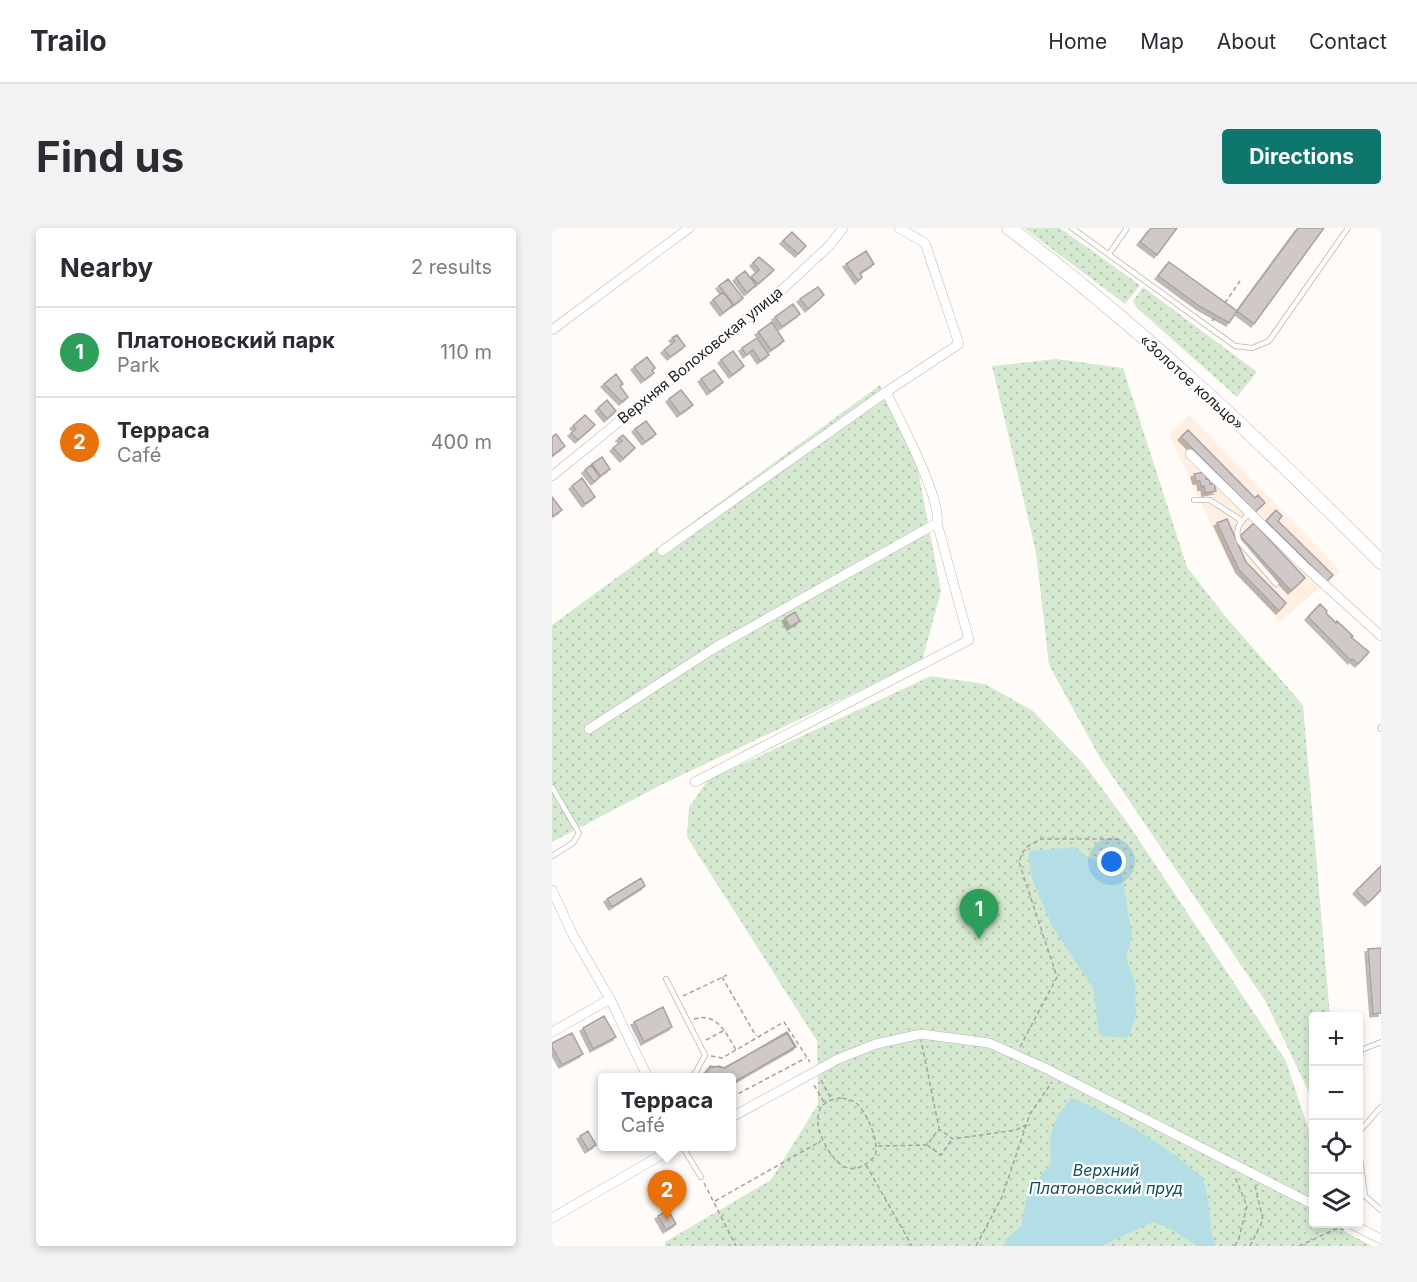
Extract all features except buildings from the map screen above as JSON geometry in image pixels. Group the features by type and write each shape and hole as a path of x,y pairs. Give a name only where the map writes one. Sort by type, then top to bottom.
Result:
{"main road":[{"name":"«Золотое кольцо»","path":"1009,228 1117,315 1215,401 1381,562"}],"street":[{"path":"552,330 688,228"},
{"name":"Верхняя Волоховская улица","path":"552,477 786,286 830,245 843,228"},
{"path":"662,551 886,392 959,344 924,243 899,228"},
{"path":"695,782 969,640 937,523 936,509 915,448 886,392"},
{"path":"1190,454 1303,565 1381,636"},
{"path":"589,729 716,647 937,523"},
{"path":"552,890 573,935 610,999 646,1073"},
{"path":"552,1032 610,999"},
{"path":"736,1115 837,1059 876,1044 921,1034 989,1043 1309,1202"},
{"path":"552,1218 667,1151"},
{"path":"1359,1228 1381,1239"}],"lane":[{"path":"1072,228 1235,346 1252,348 1269,341 1348,228"},
{"path":"1109,254 1127,228"},
{"path":"1194,500 1210,500 1242,521"},
{"path":"1250,513 1242,521 1237,531 1239,541 1276,584"},
{"path":"552,787 579,833 573,843 552,856"},
{"path":"666,979 705,1055 695,1073"},
{"path":"1360,1066 1361,1050 1381,1042"},
{"path":"1363,1128 1381,1107"},
{"path":"685,1151 701,1177"},
{"path":"1362,1174 1365,1197 1381,1210"}],"path":[{"path":"1225,303 1240,281"},
{"path":"1016,1055 1057,977 1019,862 1022,854 1028,846 1041,839 1120,839"},
{"path":"676,999 727,975"},
{"path":"722,977 757,1038"},
{"path":"688,1021 698,1017 710,1018 722,1026 736,1050"},
{"path":"705,1055 722,1058 784,1022 812,1065"},
{"path":"699,1044 724,1030"},
{"path":"922,1041 939,1129 953,1139 1016,1130 1027,1125"},
{"path":"736,1095 807,1057"},
{"path":"819,1076 832,1100"},
{"path":"811,1080 825,1105"},
{"path":"976,1246 1002,1197 1030,1114 1053,1080"},
{"path":"842,1098 858,1105 875,1135 877,1146 875,1156 854,1169 843,1167 833,1157 818,1130 816,1119 825,1105 832,1100 842,1098"},
{"path":"927,1145 939,1129"},
{"path":"877,1146 927,1145 941,1155 953,1139"},
{"path":"715,1201 822,1140"},
{"path":"865,1164 912,1246"},
{"path":"1234,1173 1247,1206 1235,1246"},
{"path":"701,1177 736,1246"},
{"path":"1250,1246 1263,1220 1255,1183"},
{"path":"1299,1246 1338,1228"}],"shaded area":[{"path":"1189,415 1341,571 1280,622 1229,563 1169,434"}],"green space":[{"path":"1024,228 1060,228 1140,285 1125,304"},
{"path":"1143,287 1257,372 1237,397 1137,308 1133,301"},
{"path":"1056,359 1123,368 1187,567 1225,616 1303,705 1330,1012 1309,1012 1309,1093 1266,1002 1100,758 1049,665 1036,552 992,366"},
{"path":"880,385 916,460 941,591 922,661 663,784 552,842 552,625"},
{"path":"931,676 985,684 1033,711 1083,763 1129,825 1286,1061 1309,1131 1309,1228 1338,1228 1372,1246 665,1246 665,1242 771,1180 818,1104 817,1041 687,837 689,807 708,780"}],"water":[{"path":"1075,847 1090,859 1116,860 1120,863 1132,936 1126,958 1135,983 1136,1015 1129,1036 1126,1038 1103,1036 1099,1033 1093,988 1052,926 1033,881 1028,855 1031,851"},
{"name":"Верхний Платоновский пруд","path":"1071,1098 1100,1110 1137,1130 1175,1155 1203,1178 1211,1231 1216,1246 1198,1246 1167,1227 1153,1222 1101,1246 1004,1246 1006,1239 1021,1226 1027,1196 1051,1162 1050,1136 1058,1115"}],"place":[{"name":"Платоновский парк","path":"979,939"},
{"name":"Терраса","path":"667,1220"}]}
